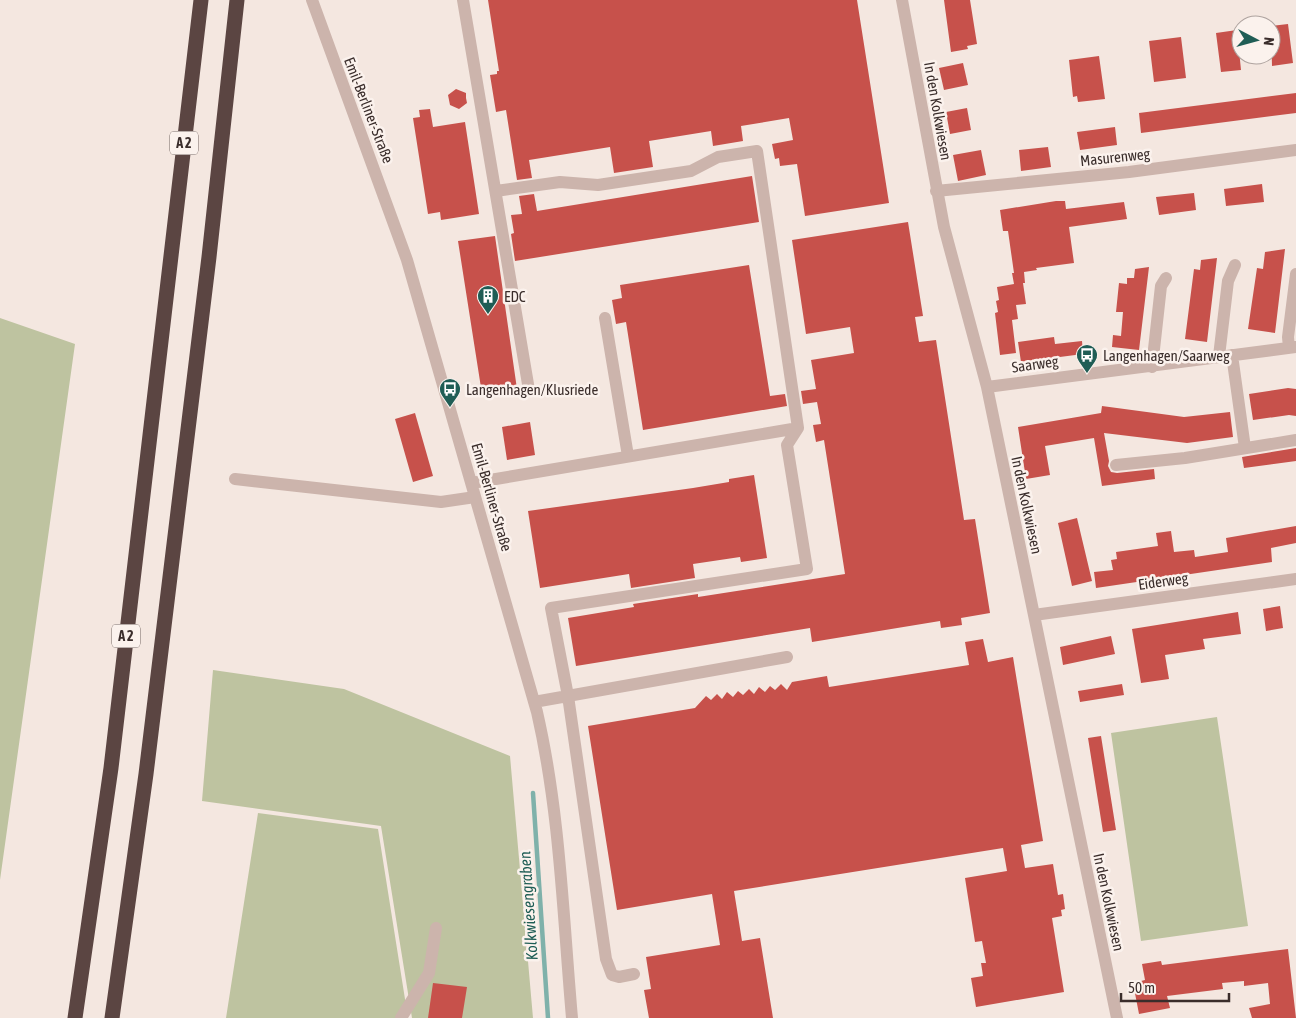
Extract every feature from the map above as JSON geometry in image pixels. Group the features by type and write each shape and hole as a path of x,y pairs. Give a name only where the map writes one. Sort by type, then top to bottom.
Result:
{"highway":[{"path":"195,0 197,33"},
{"name":"A 2","path":"75,1018 111,768 200,0"},
{"name":"A 2","path":"112,1018 146,774 209,257 237,0"},
{"path":"233,36 244,0"}],"street":[{"name":"Emil-Berliner-Straße","path":"312,0 407,260 534,702 547,754 552,792 572,1018"},
{"path":"464,0 529,390"},
{"name":"In den Kolkwiesen","path":"902,0 936,191 987,387 1117,1018"},
{"name":"Masurenweg","path":"936,191 1129,172 1296,150"},
{"path":"496,191 560,182 598,185 691,172 718,157 757,151 798,428 787,445 807,569 551,608 568,696 606,959 612,975 619,977 634,974"},
{"path":"1218,356 1228,281 1235,265"},
{"path":"1293,347 1288,337 1296,274"},
{"path":"1152,367 1160,286 1166,278"},
{"path":"605,318 628,456"},
{"name":"Saarweg","path":"987,387 1152,367 1218,356 1293,347"},
{"path":"1232,355 1245,448"},
{"path":"472,483 798,428"},
{"path":"1116,465 1185,458 1296,440"},
{"path":"235,479 441,502 476,497"},
{"name":"Eiderweg","path":"1034,615 1296,579"},
{"path":"534,702 788,657"},
{"path":"401,1018 429,973 436,928"}],"green space":[{"path":"0,318 75,344 0,880"},
{"path":"213,670 344,689 510,756 533,1018 412,1018 381,826 202,801"},
{"path":"1217,717 1248,926 1141,941 1111,733"},
{"path":"258,813 378,829 408,1018 226,1018"}],"building":[{"path":"488,0 857,0 889,203 805,216 797,164 780,166 779,158 775,159 772,144 793,140 789,118 741,126 743,141 713,146 711,131 649,141 653,167 614,173 610,147 529,160 532,178 517,180 506,110 496,112 490,75 497,74 497,71 499,71"},
{"path":"944,0 970,0 977,44 967,46 968,49 951,52"},
{"path":"1288,24 1293,63 1281,65 1281,25"},
{"path":"1231,31 1231,65 1240,65 1241,70 1221,72 1216,33"},
{"path":"1181,37 1186,78 1154,82 1149,41"},
{"path":"1099,56 1105,99 1078,102 1077,96 1073,97 1069,60"},
{"path":"963,63 968,85 944,90 939,68"},
{"path":"456,89 466,93 467,103 459,109 450,105 448,95"},
{"path":"1296,93 1296,113 1141,133 1139,113"},
{"path":"967,108 971,130 950,134 946,112"},
{"path":"430,109 433,127 465,122 479,214 441,220 440,212 428,214 413,118 420,117 419,110"},
{"path":"1115,127 1117,145 1080,150 1077,132"},
{"path":"1048,147 1051,167 1021,171 1019,150"},
{"path":"981,150 986,175 958,181 953,155"},
{"path":"752,176 759,222 515,261 511,234 514,233 511,215 522,214 519,196 534,194 537,211"},
{"path":"1262,184 1264,202 1226,206 1224,189"},
{"path":"1194,193 1196,210 1159,215 1156,197"},
{"path":"1065,201 1066,209 1124,202 1127,219 1069,227 1074,263 1036,268 1037,270 1024,272 1025,283 1023,283 1026,304 1016,305 1018,319 1012,320 1016,353 1000,355 995,313 998,312 996,301 999,300 997,287 1014,284 1012,273 1014,273 1008,231 1003,231 1000,210"},
{"path":"908,222 923,316 915,317 919,342 936,340 964,520 975,519 990,613 961,618 962,625 941,628 940,621 812,642 810,628 576,666 568,618 634,607 633,604 698,594 698,597 845,574 824,440 816,442 813,425 821,424 817,402 803,404 801,391 816,389 811,360 854,353 850,327 806,334 792,240"},
{"name":"EDC","path":"495,236 517,389 482,394 458,241"},
{"path":"1285,249 1275,333 1248,329 1257,268 1263,269 1265,252"},
{"path":"1217,258 1207,342 1185,339 1194,269 1200,270 1201,260"},
{"path":"749,265 770,396 785,394 787,406 643,430 626,322 616,324 612,300 622,298 620,285"},
{"path":"1149,267 1139,350 1112,347 1113,335 1121,336 1123,312 1116,312 1119,283 1127,284 1127,278 1134,278 1135,269"},
{"path":"1054,337 1055,344 1082,341 1083,354 1021,362 1018,342"},
{"path":"1288,388 1296,389 1296,416 1289,415 1253,420 1249,394"},
{"path":"1102,406 1184,417 1230,412 1233,437 1187,443 1104,433 1109,461 1108,466 1111,472 1154,469 1155,479 1102,486 1094,438 1045,446 1050,475 1026,479 1018,427 1101,413"},
{"path":"415,413 433,476 413,482 395,419"},
{"path":"530,422 535,455 507,460 502,427"},
{"path":"1296,448 1296,461 1244,468 1242,457"},
{"path":"754,475 767,558 741,562 740,557 693,564 695,578 631,588 629,574 540,588 528,511 693,488 729,482 729,479"},
{"path":"1077,518 1092,581 1072,586 1058,523"},
{"path":"1296,526 1296,543 1271,548 1272,562 1096,588 1094,572 1113,570 1111,560 1117,559 1116,552 1158,546 1156,533 1171,531 1174,552 1194,550 1195,557 1228,552 1226,538"},
{"path":"1280,606 1283,628 1266,631 1263,609"},
{"path":"1238,612 1241,634 1203,639 1205,649 1165,655 1169,679 1141,683 1132,629"},
{"path":"1111,636 1115,654 1063,665 1060,647"},
{"path":"983,639 988,662 1013,657 1043,841 1021,845 1025,868 1053,864 1058,895 1063,894 1065,909 1061,910 1062,916 1052,918 1064,992 976,1007 971,978 983,976 981,963 986,963 982,941 975,942 965,878 1007,871 1003,848 734,891 742,941 760,938 773,1018 649,1018 644,990 651,989 646,957 720,945 712,894 617,910 588,726 695,708 706,696 711,700 717,694 722,699 727,692 733,697 738,691 743,695 749,689 754,694 759,687 765,692 770,686 775,690 781,684 787,690 792,682 827,676 829,687 969,665 965,642"},
{"path":"1122,684 1124,695 1080,702 1078,691"},
{"path":"1101,736 1116,830 1103,832 1088,738"},
{"path":"1288,949 1296,1018 1252,1018 1249,1008 1270,1004 1268,983 1244,986 1244,981 1222,983 1223,989 1167,996 1170,1008 1139,1014 1133,983 1145,980 1142,964 1161,961 1162,965"},
{"path":"433,983 467,987 462,1018 428,1018"}],"waterway":[{"name":"Kolkwiesengraben","path":"533,793 548,1018"}],"place":[{"name":"EDC","path":"488,315"},
{"name":"Langenhagen/Saarweg","path":"1087,374"},
{"name":"Langenhagen/Klusriede","path":"450,408"}]}
